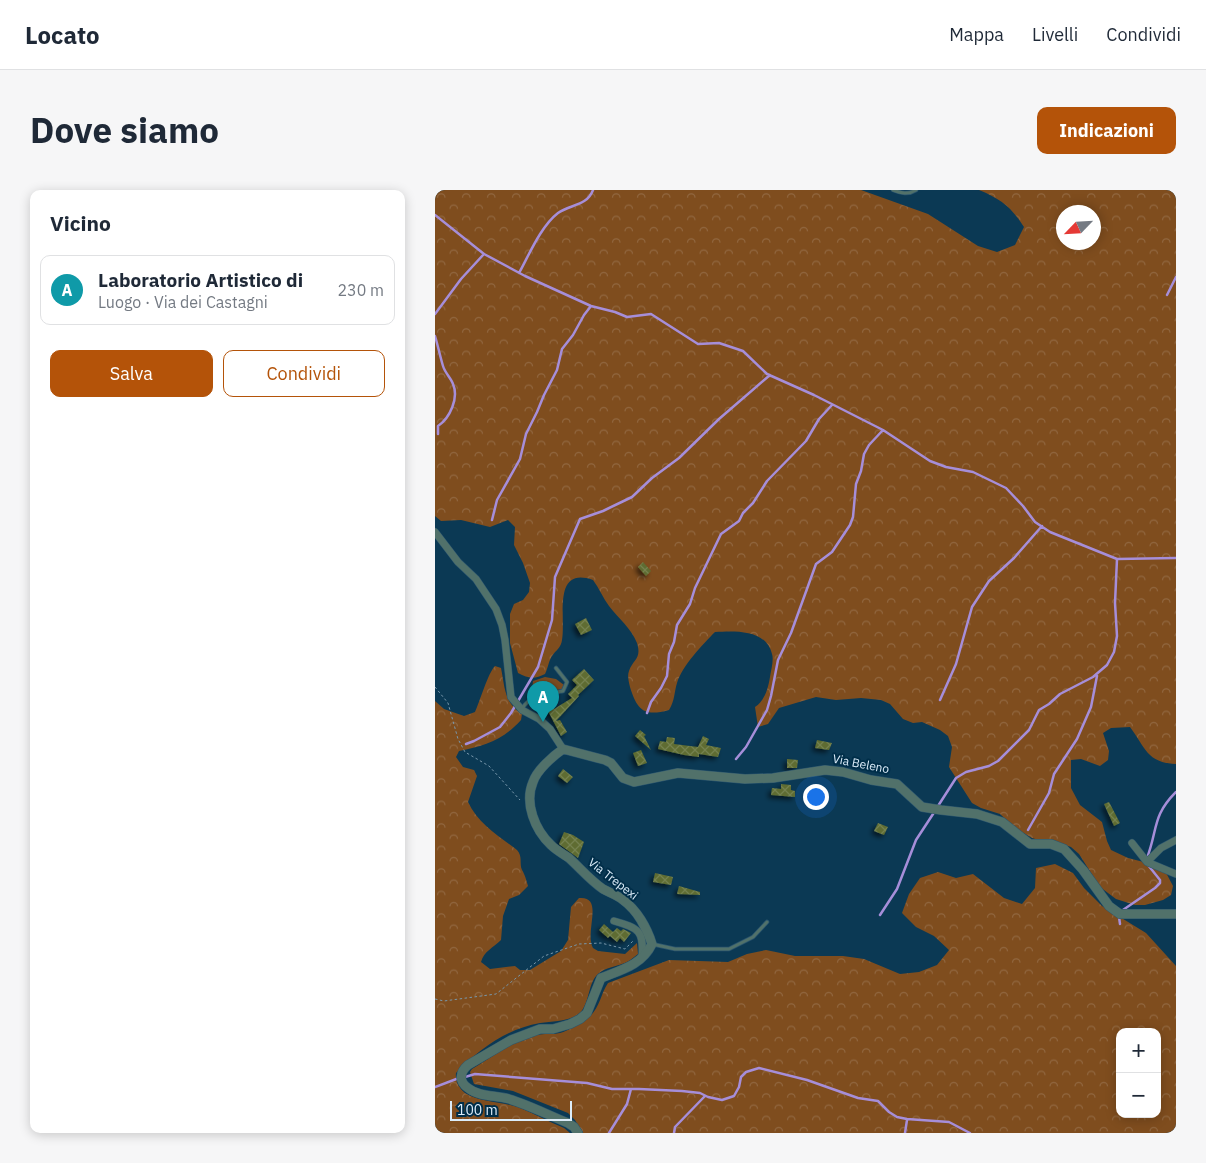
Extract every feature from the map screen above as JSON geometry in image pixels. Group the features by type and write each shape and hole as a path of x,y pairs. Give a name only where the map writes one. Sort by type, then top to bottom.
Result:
{"street":[{"path":"435,532 458,562 475,579 496,609 502,624 505,640 511,697 522,710 539,719 550,729 563,749"},
{"name":"Via Beleno","path":"563,749 605,760 623,778 634,782 678,773 763,778 825,770 897,784 922,806 977,814 1002,822 1030,844 1051,844 1064,849 1083,870 1109,906 1120,914 1176,914"},
{"name":"Via Trepexi","path":"563,749 557,753 532,782 530,797 532,811 540,832 551,845 570,859 587,876 632,908 647,930 652,944"},
{"path":"1147,862 1161,848 1176,840"},
{"path":"1132,843 1147,862 1176,874"},
{"path":"614,921 631,926 641,935 643,957"},
{"path":"578,1133 568,1123 522,1104 500,1096 474,1092 463,1083 462,1073 468,1066 511,1040 540,1029 570,1024 580,1019 587,1013 601,978 628,968 643,957 652,944"}],"lane":[{"path":"893,190 901,193 911,193 916,190"},
{"path":"522,710 525,703 531,699 563,691 566,688 567,682 555,668"},
{"path":"652,944 675,949 729,949 753,937 767,922"}],"path":[{"path":"435,686 448,703 458,739 465,752 489,766 521,801"},
{"path":"435,999 444,1001 496,994 544,956 579,944 601,944 625,948 641,935"}],"green space":[{"path":"435,190 861,190 928,214 978,246 997,252 1015,245 1024,227 1005,204 979,190 1176,190 1176,764 1159,761 1148,753 1130,727 1111,728 1103,733 1109,751 1108,760 1100,766 1081,759 1071,760 1071,788 1080,805 1102,822 1111,850 1128,858 1163,867 1173,886 1171,895 1163,900 1145,905 1135,905 1116,899 1100,887 1079,854 1071,847 1051,840 1042,841 1032,838 1015,828 1000,814 972,803 949,767 952,747 948,736 922,722 913,723 903,719 890,704 881,700 861,698 836,700 816,697 779,708 768,724 758,727 755,707 764,698 767,690 773,659 769,646 757,636 749,633 715,632 683,670 669,710 648,712 643,710 636,701 628,677 628,673 638,656 637,643 628,628 607,603 593,580 580,578 571,580 566,587 561,643 551,658 545,674 532,678 518,673 510,643 510,614 514,604 523,600 529,592 530,583 514,545 515,527 508,520 490,527 461,520 441,521 435,516"},
{"path":"495,666 501,668 506,694 512,705 522,714 521,720 507,733 493,741 459,751 456,757 463,767 474,770 477,776 468,802 472,810 490,829 517,850 528,886 519,895 509,899 503,916 501,940 487,952 481,962 490,969 515,966 520,970 530,970 561,951 568,940 571,907 579,898 587,899 591,903 591,941 593,948 598,951 625,954 637,943 638,954 629,961 604,970 597,975 591,984 584,1007 577,1015 564,1020 528,1026 505,1035 484,1048 465,1064 456,1073 456,1079 461,1089 470,1096 518,1107 564,1128 570,1133 435,1133 435,701 444,709 464,716 475,712"},
{"path":"545,677 556,679 564,685 562,689 536,694 532,691 533,681"},
{"path":"1055,864 1073,873 1084,888 1102,906 1146,933 1176,966 1176,1133 582,1133 575,1120 568,1113 513,1091 474,1084 470,1072 472,1069 503,1049 529,1037 540,1034 560,1033 576,1026 593,1012 608,983 669,960 728,962 747,954 766,950 795,956 843,956 864,959 900,974 919,972 937,965 949,950 934,936 916,927 902,913 909,894 920,878 938,872 956,878 973,874 1004,898 1022,904 1035,888 1036,868"}],"building":[{"path":"643,562 651,571 646,576 638,567"},
{"path":"586,618 592,630 581,635 575,624"},
{"path":"584,669 594,680 578,695 556,721 560,720 567,732 561,736 546,707 551,704 554,709 572,698 568,694 577,685 572,680"},
{"path":"640,730 646,735 644,736 651,750 635,736"},
{"path":"703,736 709,739 706,745 721,748 718,757 699,754 699,757 684,755 658,749 660,741 666,742 667,737 675,738 674,744 698,747"},
{"path":"817,740 832,743 829,750 815,748"},
{"path":"641,750 647,763 638,766 633,753"},
{"path":"787,759 798,760 797,768 787,768"},
{"path":"563,769 573,777 567,783 558,776"},
{"path":"781,784 791,785 791,790 795,791 795,797 771,795 772,788 781,789"},
{"path":"807,790 816,790 817,798 807,799"},
{"path":"1109,802 1120,823 1114,826 1104,804"},
{"path":"878,823 888,827 884,835 874,831"},
{"path":"564,832 584,842 578,858 559,844"},
{"path":"655,873 673,877 671,885 653,882"},
{"path":"679,886 700,892 700,895 677,894"},
{"path":"604,924 613,932 617,928 631,933 624,942 620,938 617,942 610,936 608,938 599,930"}],"waterway":[{"path":"519,273 546,225 558,213 583,202 593,190"},
{"path":"435,215 484,254 525,276 591,306 627,317 651,314 698,344 719,343 743,351 767,374 814,395 883,430 930,461 946,467 973,472 1006,488 1035,522 1050,532 1117,559 1176,558"},
{"path":"435,314 461,279 484,254"},
{"path":"1167,295 1176,277"},
{"path":"492,520 497,500 520,459 526,434 557,370 562,349 591,306"},
{"path":"435,336 443,366 455,389 450,413 438,426 438,434"},
{"path":"466,744 500,727 511,713 538,667 552,620 555,577 580,519 603,511 632,497 652,478 679,458 719,419 770,375"},
{"path":"647,713 651,702 667,676 669,654 674,642 677,625 690,604 695,588 721,534 739,521 767,481 806,441 819,419 832,405"},
{"path":"736,759 746,747 767,710 778,660 791,633 816,564 832,552 850,525 853,517 856,484 864,454 869,445 883,430"},
{"path":"940,700 956,664 972,607 989,581 1014,558 1042,526"},
{"path":"938,806 956,778 966,772 989,766 998,761 1029,730 1039,710 1060,694 1093,677 1107,665 1114,652 1117,636 1115,603 1117,559"},
{"path":"1028,830 1049,793 1054,774 1077,739 1091,707 1097,676"},
{"path":"1147,858 1159,816 1176,792"},
{"path":"880,915 897,889 916,840 935,811"},
{"path":"1120,912 1160,883 1160,880 1148,865"},
{"path":"1119,917 1120,924"},
{"path":"465,1077 475,1074 587,1083 612,1089 682,1091 700,1093 722,1100 734,1096 739,1087 741,1077 746,1072 759,1068 807,1080 858,1098 878,1101 897,1117 949,1122 970,1133"},
{"path":"435,1087 459,1078"},
{"path":"609,1133 627,1104 631,1089"},
{"path":"674,1133 675,1127 705,1096"},
{"path":"905,1133 907,1120"}],"place":[{"name":"Laboratorio Artistico di","path":"543,722"}]}
